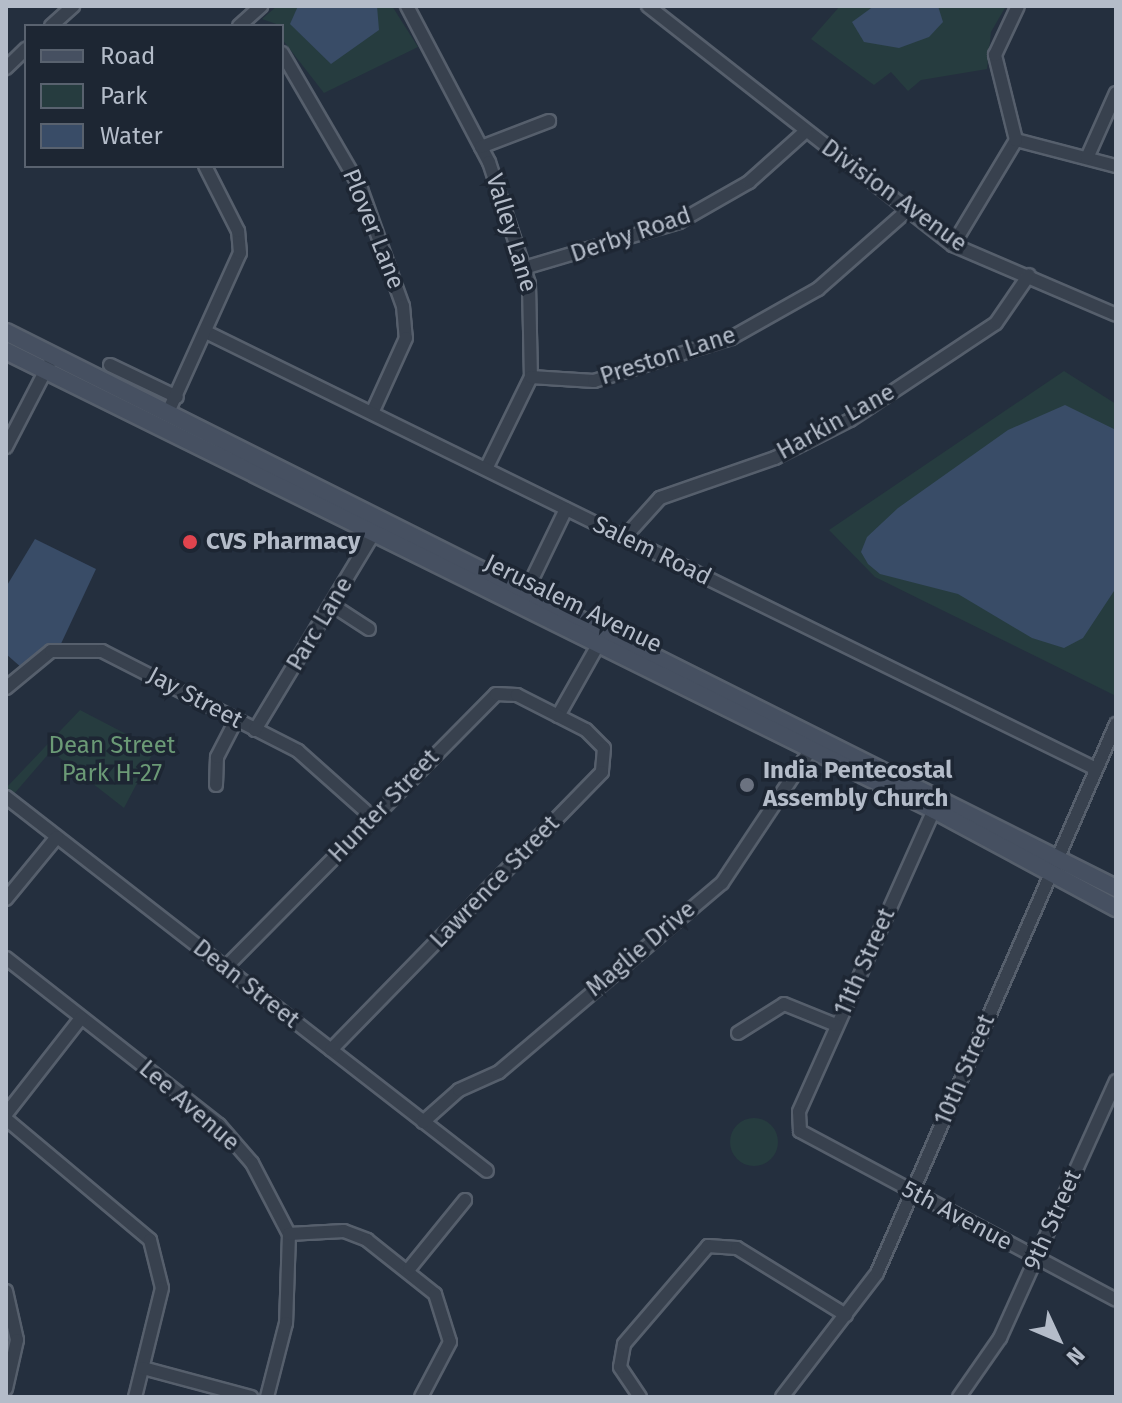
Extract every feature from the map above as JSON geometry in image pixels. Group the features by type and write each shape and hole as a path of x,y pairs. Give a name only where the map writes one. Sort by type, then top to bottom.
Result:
{"main road":[{"name":"Jerusalem Avenue","path":"6,332 173,404 379,525"},
{"name":"Jerusalem Avenue","path":"6,351 379,525 816,742 1054,865 1116,908"},
{"name":"Jerusalem Avenue","path":"1054,865 1116,888"}],"street":[{"path":"53,24 73,6"},
{"path":"248,23 261,6"},
{"name":"Valley Lane","path":"407,6 481,147 524,268 534,313 531,377 486,469"},
{"name":"Division Avenue","path":"648,6 953,245 1029,275 1116,315"},
{"path":"953,245 1016,140 995,55 1018,6"},
{"path":"6,68 24,51"},
{"name":"Plover Lane","path":"284,56 361,189 403,306 406,338 372,413"},
{"path":"1087,158 1116,93"},
{"path":"481,147 549,121"},
{"name":"Derby Road","path":"524,268 679,222 749,182 806,131"},
{"path":"1016,140 1116,166"},
{"path":"173,404 208,333 240,253 238,231 206,168"},
{"name":"Preston Lane","path":"531,377 594,381 731,338 818,289 908,210"},
{"name":"Harkin Lane","path":"624,538 660,498 775,458 850,420 996,323 1029,275"},
{"name":"Salem Road","path":"208,333 1096,769"},
{"path":"6,447 54,355"},
{"name":"Jerusalem Avenue","path":"110,365 173,404"},
{"path":"523,598 566,509"},
{"name":"Parc Lane","path":"255,730 379,525"},
{"path":"332,605 369,629"},
{"path":"558,716 603,637"},
{"name":"Jay Street","path":"6,688 41,655 86,647 313,761 372,817"},
{"name":"Hunter Street","path":"225,968 496,694 517,695 558,716"},
{"name":"Lawrence Street","path":"331,1050 602,772 604,748 558,716"},
{"path":"216,785 217,757 236,720"},
{"name":"10th Street","path":"782,1397 877,1273 1116,724"},
{"name":"Maglie Drive","path":"423,1122 459,1090 499,1072 722,883 816,742"},
{"name":"Dean Street","path":"6,797 487,1171"},
{"name":"11th Street","path":"800,1131 799,1112 937,803"},
{"path":"6,899 57,837"},
{"name":"Lee Avenue","path":"6,958 231,1136 289,1234"},
{"path":"738,1033 784,1004 836,1025"},
{"path":"81,1018 6,1117 150,1240 162,1288 135,1397"},
{"name":"9th Street","path":"959,1397 994,1349 1116,1081"},
{"name":"5th Avenue","path":"800,1131 1116,1300"},
{"path":"409,1269 465,1200"},
{"path":"267,1397 286,1323 289,1234 344,1231 409,1269 435,1294 450,1331 447,1359 421,1397"},
{"path":"640,1397 620,1367 624,1344 708,1246 737,1248 846,1315"},
{"path":"6,1291 17,1340 6,1389"},
{"path":"143,1368 251,1397"}],"green space":[{"path":"277,6 392,6 418,47 324,93 284,42 284,24 262,19"},
{"path":"840,6 1006,6 991,32 987,69 921,80 908,91 891,72 874,85 811,39"},
{"path":"1064,371 1116,404 1116,696 875,577 829,530"},
{"name":"Dean Street Park H-27","path":"80,710 155,749 124,808 51,751 14,794 6,788"},
{"path":"754,1118 771,1125 778,1142 771,1159 754,1166 737,1159 730,1142 737,1125"}],"water":[{"path":"298,6 377,6 379,30 331,64 290,24"},
{"path":"874,6 938,6 943,22 929,37 899,48 864,42 852,22"},
{"path":"1065,405 1116,430 1116,588 1083,638 1064,648 1032,638 958,594 880,574 868,564 861,552 867,537 898,508 1008,430"},
{"path":"35,539 96,569 59,648 22,668 6,654 6,587"}],"place":[{"name":"CVS Pharmacy","path":"190,542"},
{"name":"India Pentecostal Assembly Church","path":"747,785"}]}
